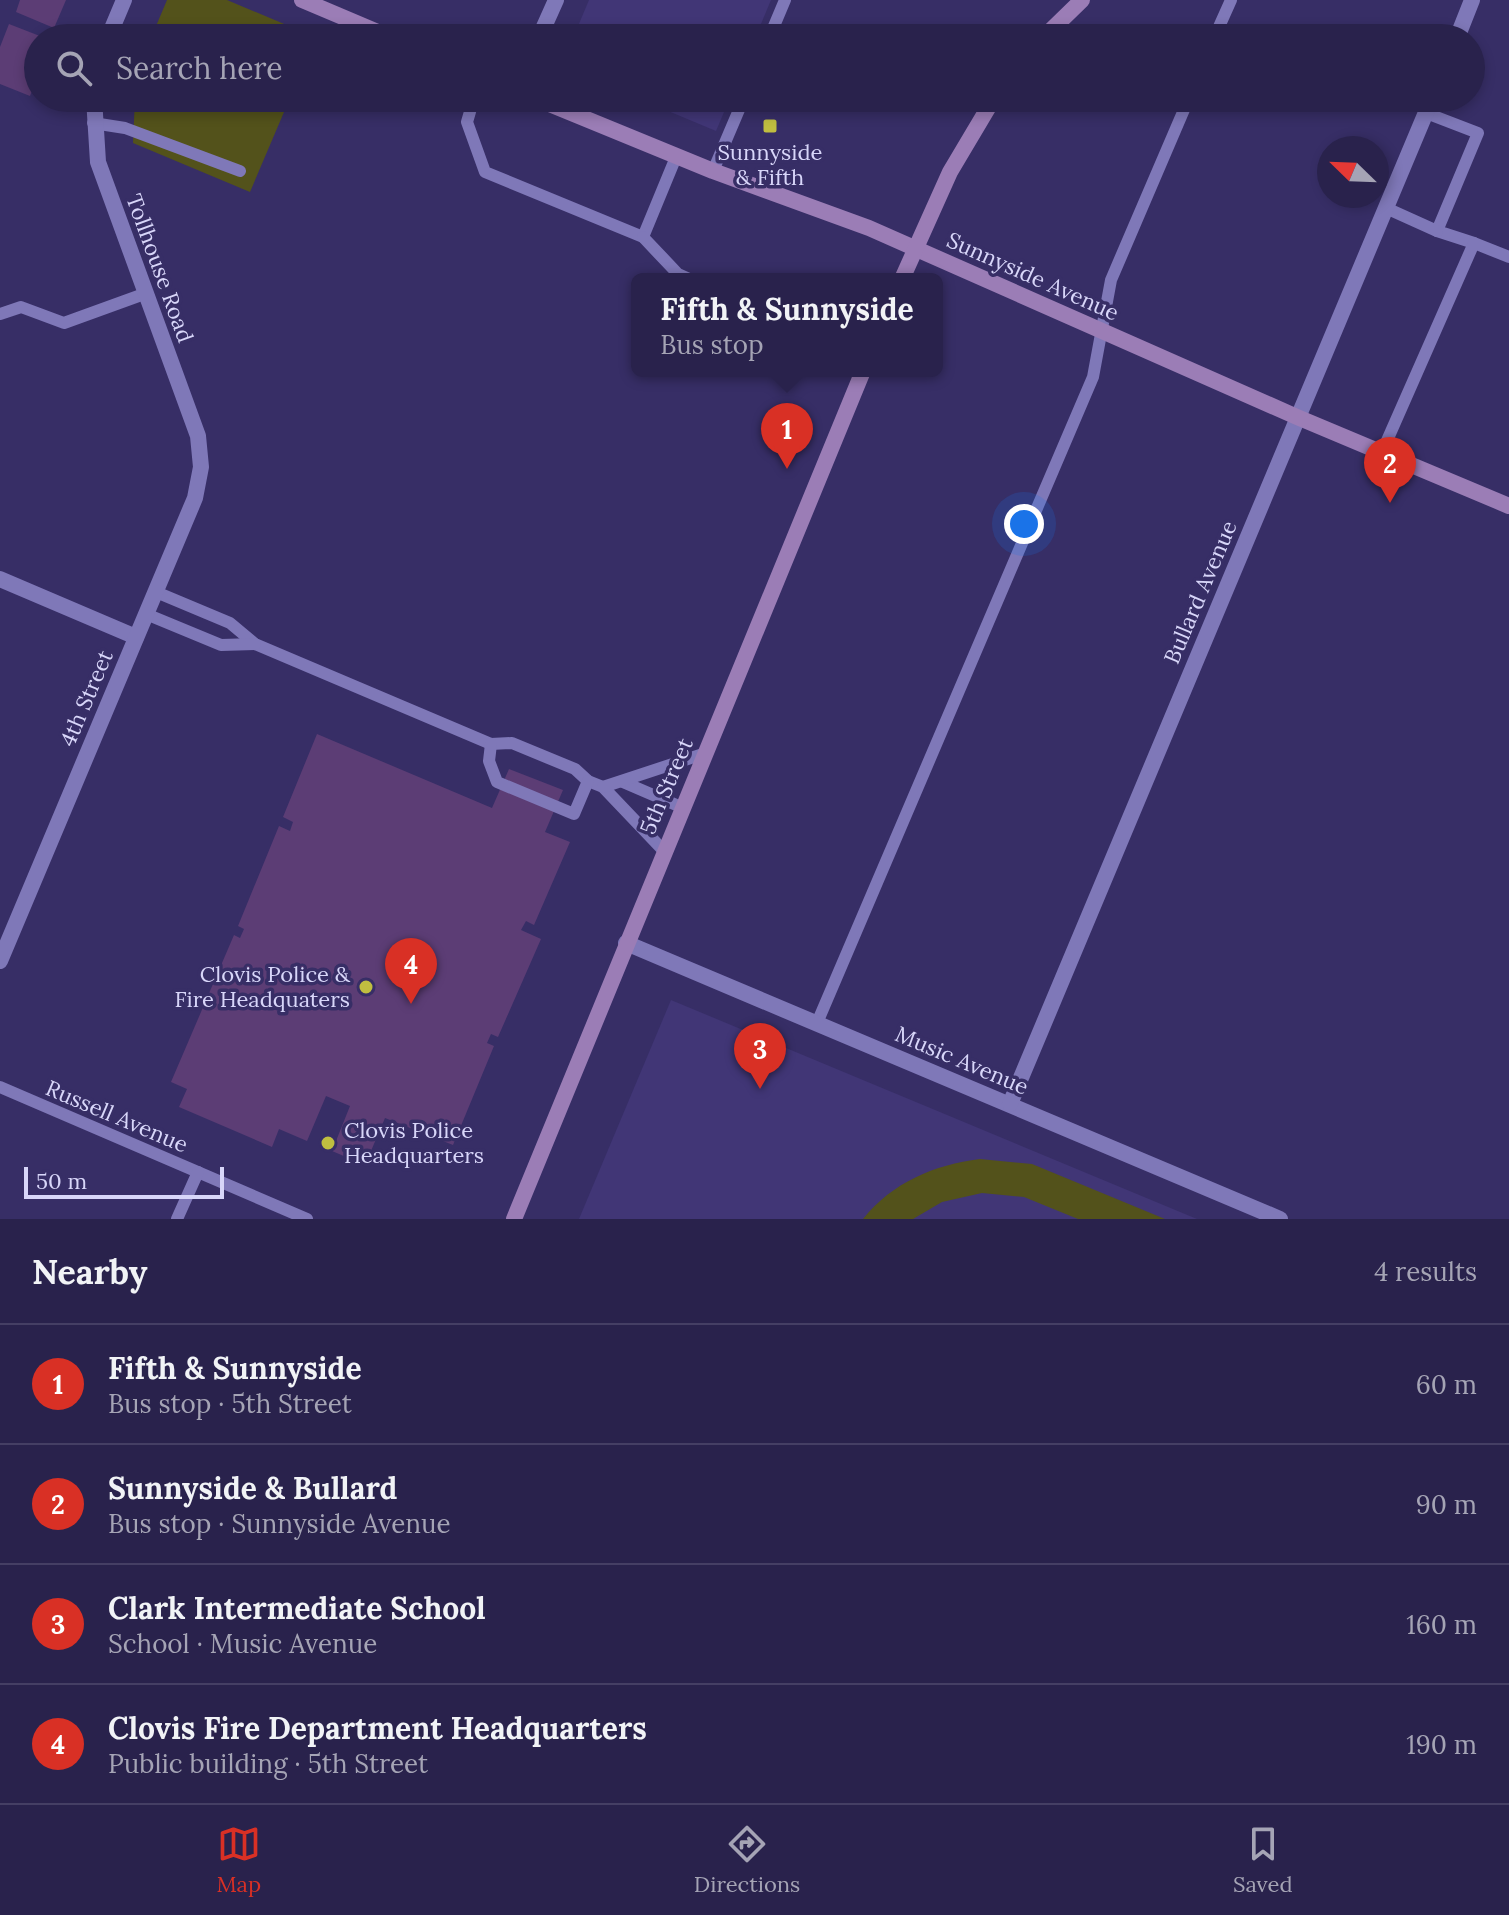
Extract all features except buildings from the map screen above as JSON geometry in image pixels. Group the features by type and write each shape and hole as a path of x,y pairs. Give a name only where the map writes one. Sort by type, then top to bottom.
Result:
{"main road":[{"path":"302,0 336,7 367,24"},
{"path":"1057,24 1082,0"},
{"name":"Sunnyside Avenue","path":"568,112 676,157 916,248 1297,417 1509,506"},
{"path":"905,273 950,172 986,112"},
{"name":"5th Street","path":"514,1219 663,850 860,377"}],"street":[{"path":"114,24 124,0"},
{"path":"545,24 556,0"},
{"path":"1463,24 1472,0"},
{"name":"Tollhouse Road","path":"93,112 98,162 201,450"},
{"name":"Bullard Avenue","path":"1389,201 1426,112"},
{"name":"Bullard Avenue","path":"1010,1104 1386,208"},
{"name":"4th Street","path":"0,961 195,498 201,450"},
{"path":"0,579 136,637"},
{"name":"Music Avenue","path":"626,943 1280,1219"}],"lane":[{"path":"775,24 785,0"},
{"path":"1220,24 1231,0"},
{"path":"470,112 467,122 485,172 643,237 677,273"},
{"path":"713,171 738,112"},
{"path":"817,1023 1093,377 1111,280 1183,112"},
{"path":"1437,231 1478,133 1440,112"},
{"path":"93,123 125,128 240,171"},
{"path":"643,237 676,157"},
{"path":"1386,208 1437,231 1509,257"},
{"path":"1382,452 1474,243"},
{"path":"0,314 21,307 64,323 144,294"},
{"path":"156,592 230,623 255,644 491,744 512,743 575,769 588,781 603,787 663,850"},
{"path":"146,614 221,645 255,644"},
{"path":"491,744 489,761 497,782 574,814 588,781"},
{"path":"603,787 703,754"},
{"path":"623,782 681,807"},
{"name":"Russell Avenue","path":"0,1087 307,1219"},
{"path":"177,1219 198,1172"}],"shaded area":[{"path":"167,0 227,0 284,24 157,24"},
{"path":"589,0 771,0 761,24 579,24"},
{"path":"134,112 284,112 250,192 133,143"},
{"path":"671,112 724,112 716,131"},
{"path":"671,1000 1197,1219 579,1219"},
{"path":"980,1159 1032,1164 1165,1219 1078,1219 1024,1197 982,1193 942,1202 913,1219 863,1219 887,1195 916,1177"}],"place":[{"name":"Sunnyside & Fifth","path":"770,126"},
{"name":"Fifth & Sunnyside","path":"787,469"},
{"name":"Sunnyside & Bullard","path":"1390,503"},
{"name":"Clovis Police & Fire Headquaters","path":"366,987"},
{"name":"Clovis Fire Department Headquarters","path":"411,1004"},
{"name":"Clark Intermediate School","path":"760,1089"},
{"name":"Clovis Police Headquarters","path":"328,1143"}]}
